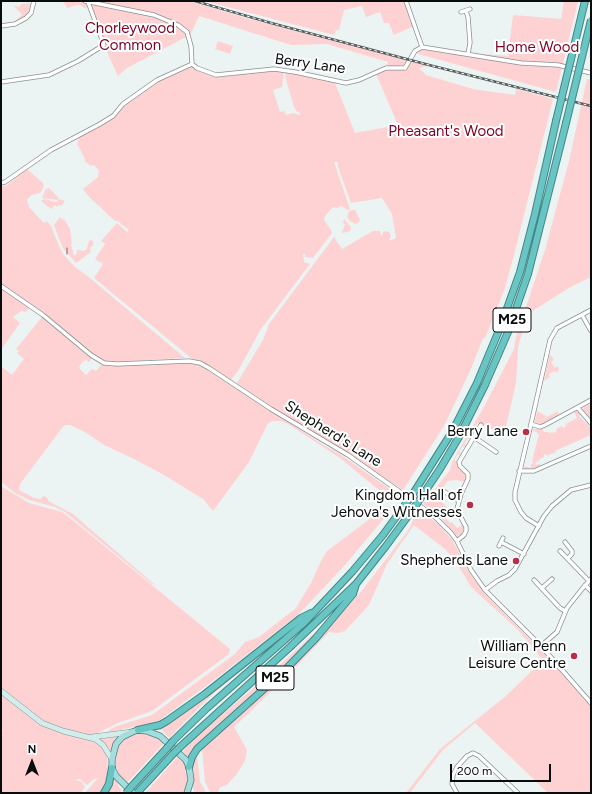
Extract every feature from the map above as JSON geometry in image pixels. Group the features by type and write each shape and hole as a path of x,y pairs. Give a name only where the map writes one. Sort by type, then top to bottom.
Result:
{"highway":[{"name":"M25","path":"126,793 174,740 207,708 278,647 352,572 383,535 411,497 452,432 476,383 500,328 522,264 585,1"},
{"name":"M25","path":"136,793 180,747 290,647 356,584 414,508 459,437 485,385 508,332 528,274 544,216 591,20"},
{"name":"M25","path":"189,767 192,757 197,749 284,671 316,638 353,594 356,584"},
{"name":"M25","path":"135,731 160,725 167,721 205,694 301,618 315,611"},
{"path":"104,793 110,784 112,768"}],"main road":[{"path":"136,793 116,776 112,768 112,759 116,744 122,737 135,731 147,731 160,736 186,760 189,767 193,793"},
{"path":"187,793 191,780"}],"street":[{"path":"1,26 14,24 26,18 31,13 34,1"},
{"path":"1,183 5,182 51,150 113,116 123,104 157,80 192,64 187,32 178,25 154,15 87,1"},
{"path":"1,82 49,74 72,64 104,46 87,1"},
{"path":"406,1 422,47 521,63 558,65 591,73"},
{"path":"461,12 470,9"},
{"path":"466,11 470,43 468,54"},
{"name":"Berry Lane","path":"192,64 216,75 274,69 346,83 359,80 386,68 405,68 415,52 422,47"},
{"name":"Shepherd's Lane","path":"1,286 43,315 91,355 104,363 117,364 189,360 200,363 271,409 348,455 444,525 457,541 471,570 485,590 541,646 591,702"},
{"path":"539,526 523,515 517,504 515,492 550,340 557,328 591,310"},
{"path":"582,315 591,332"},
{"path":"531,424 540,427 591,400"},
{"path":"578,408 591,422"},
{"path":"457,541 465,533 466,529 457,511 462,493 468,482 468,476 459,462 481,425"},
{"path":"474,437 496,452"},
{"path":"520,471 534,471 591,446"},
{"path":"485,590 497,581 512,573 524,554 547,510 561,497 574,489 591,485"},
{"path":"445,492 459,501"},
{"path":"499,546 503,538"},
{"path":"501,542 524,554"},
{"path":"565,542 572,551 572,554 568,558"},
{"path":"541,646 557,632 565,611 590,580 560,551"},
{"path":"542,588 552,579"},
{"path":"534,580 560,608 565,611"},
{"path":"585,585 591,591"},
{"path":"1,691 42,723 63,731 91,737 135,731"},
{"path":"91,737 103,745 112,759"},
{"path":"457,793 452,781 453,775 457,767 470,754 476,754 518,793"}],"green space":[{"name":"Chorleywood Common","path":"63,1 85,2 88,7 84,8 81,5 77,5 67,8"},
{"name":"Pheasant's Wood","path":"93,1 189,1 246,18 428,66 419,68 426,75 473,89 515,95 516,89 553,99 505,288 485,338 483,338 471,369 444,426 403,490 272,407 237,383 263,340 269,324 334,237 342,249 373,231 380,231 381,236 384,231 389,232 391,236 389,241 396,238 392,214 382,198 351,203 338,167 338,162 334,162 350,209 347,210 342,206 337,208 333,207 325,216 324,220 332,233 313,258 305,257 305,254 303,254 304,262 310,264 261,329 238,371 231,380 199,361 191,358 94,278 103,264 95,259 105,244 113,249 101,241 117,223 127,232 129,230 114,220 90,198 83,189 98,177 99,171 94,165 92,166 85,162 77,144 80,136 105,124 119,112 123,106 157,81 192,66 205,73 222,77 275,70 284,72 282,87 273,90 280,112 284,111 286,115 293,113 300,115 299,111 297,112 294,107 286,80 285,75 288,72 335,83 355,133 398,125 376,74 377,69 387,66 388,62 327,44 291,45 199,16 189,38 184,38 127,68 118,76 105,48 105,41 92,11 91,5 149,13"},
{"path":"205,1 405,1 414,26 394,35 389,23 384,23 380,12 366,17 362,6 344,10 339,30 336,30 334,35"},
{"name":"Home Wood","path":"564,1 578,1 556,92 418,54 421,49 508,56 513,15 561,19"},
{"path":"29,3 31,5 29,11 25,16 15,21 22,15 13,5 19,7 21,4"},
{"path":"218,41 233,46 230,54 215,49"},
{"path":"587,79 591,80 591,277 569,288 531,312 520,339 516,383 504,436 481,423 478,423 474,428 476,430 475,432 472,431 469,436 471,437 470,439 468,438 464,444 466,445 465,447 463,446 459,452 461,453 460,455 458,454 454,460 465,474 466,482 456,480 447,481 438,498 447,507 444,512 442,511 444,513 443,515 457,528 462,525 464,529 462,533 457,536 436,513 423,504 450,470 452,462 485,405 514,349 516,337 545,250 569,161"},
{"path":"27,169 44,184 40,193 32,195 27,199 29,207 44,223 47,221 51,226 63,254 75,267 185,358 110,362 102,360 84,348 36,307 10,291 1,283 1,186 6,186"},
{"path":"49,188 59,198 58,200 42,198 46,189"},
{"path":"44,199 56,202 60,199 65,201 61,206 59,205 57,207 55,205 51,209 41,201"},
{"path":"355,210 360,220 355,224 347,217 349,211"},
{"path":"60,217 63,220 64,219 70,229 71,244 74,256 77,253 77,250 84,251 87,249 90,240 93,241 93,245 90,248 91,252 76,263 63,248 54,225"},
{"path":"344,219 351,227 350,231 343,233 342,232 345,225 343,222"},
{"path":"1,287 29,308 26,312 21,311 13,317 20,323 1,350"},
{"path":"42,317 92,359 89,362 86,360 82,362 79,368 86,375 92,369 96,371 101,365 191,362 200,365 338,453 397,494 393,499 391,499 340,458 288,424 281,421 273,421 268,423 249,462 213,511 203,499 164,475 104,445 85,432 70,425 65,425 20,484 19,490 34,498 41,499 45,496 48,501 73,514 155,585 152,584 65,512 55,507 29,500 15,493 1,482 1,366 12,375 24,359 17,353 19,351 16,349"},
{"path":"550,354 554,360 551,362 555,368 558,366 559,369 557,373 555,371 549,374 550,377 544,381"},
{"path":"589,404 591,408 591,419 583,410 584,407"},
{"path":"537,411 546,416 543,419 558,411 559,416 540,425 535,423"},
{"path":"577,411 581,414 579,416 586,423 588,422 588,425 591,428 591,435 555,451 556,452 548,455 548,457 546,454 544,455 544,457 535,463 536,465 540,464 540,466 530,470 524,469 525,466 531,468 531,464 533,464 532,462 534,461 532,461 533,458 535,458 533,457 539,434 533,431 533,429 543,429 544,432 553,433 557,431 556,429 562,426 563,428 565,427 566,424 577,418 574,412"},
{"path":"1,486 29,503 62,512 230,649 229,654 152,711 118,723 94,735 84,735 64,729 37,717 1,689"},
{"path":"387,506 391,510 345,565 300,613 160,720 153,723 105,733 114,727 152,715 235,654 245,642 259,637 296,608 311,583 327,551"},
{"path":"419,509 438,524 453,541 468,571 483,592 549,659 591,706 591,793 548,793 475,723 443,750 410,793 406,793 440,749 507,695 542,661 537,652 516,628 471,587 455,560 445,549 414,525 387,564 369,605 345,631 338,633 329,632 286,677 234,727 247,750 245,761 227,785 220,787 218,792 210,792 205,782 202,748 284,675 327,630 360,593 407,532"},
{"path":"325,623 286,666 211,733 189,760 183,751 198,735 271,673"},
{"path":"260,654 212,695 169,738 162,730 153,729"},
{"path":"1,693 42,724 87,738 102,748 107,755 108,775 105,786 100,793 85,793 98,778 94,779 87,785 80,779 75,780 82,782 85,787 81,793 1,793 1,733 6,729 1,732"},
{"path":"145,732 153,734 165,742 127,783 120,776 117,770 115,753 119,744 125,738 131,734"},
{"path":"120,736 111,751 107,746 98,740"},
{"path":"179,755 186,763 189,782 184,793 145,793"},
{"path":"197,755 200,782 205,793 195,793 193,788 191,766 193,757"},
{"path":"114,776 119,783 118,786 122,790 119,793 107,793"}],"waterway":[{"path":"67,248 67,254"}],"railway":[{"path":"195,1 429,65 591,106"}],"place":[{"name":"Berry Lane","path":"526,432"},
{"name":"Kingdom Hall of Jehova's Witnesses","path":"470,505"},
{"name":"Shepherds Lane","path":"516,561"},
{"name":"William Penn Leisure Centre","path":"574,656"}]}
